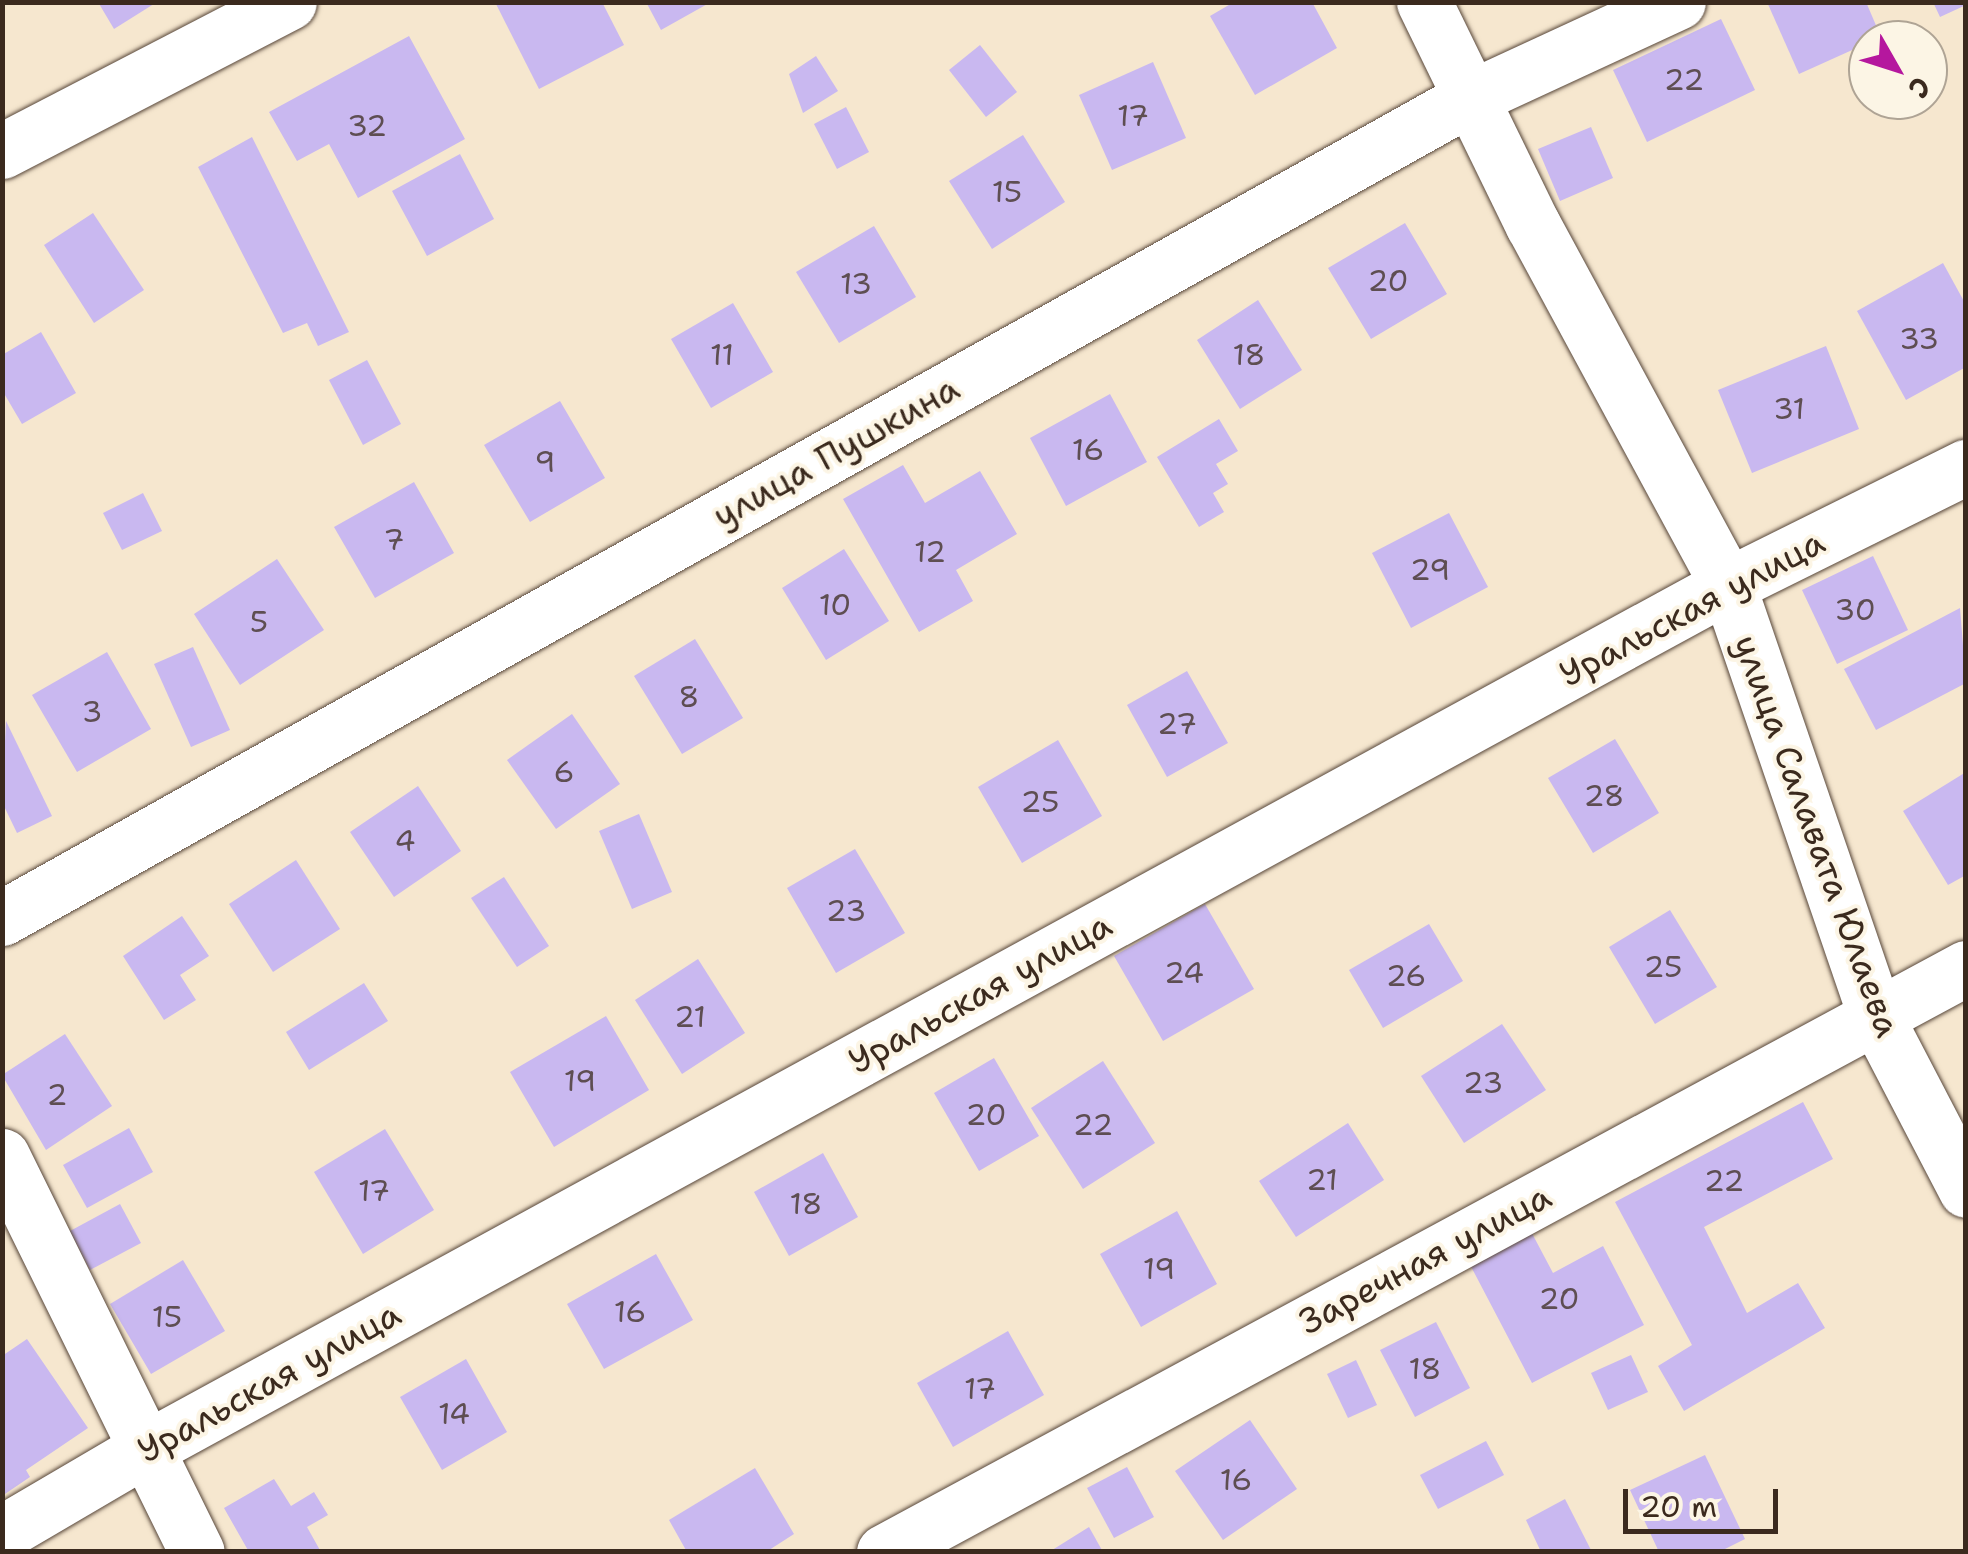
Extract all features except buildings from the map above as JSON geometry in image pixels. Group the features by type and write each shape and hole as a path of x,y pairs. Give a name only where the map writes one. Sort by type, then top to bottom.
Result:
{"street":[{"path":"2,151 289,2"},
{"name":"улица Салавата Юлаева","path":"1424,2 1470,98 1728,586 1875,1015 1966,1190"},
{"name":"улица Пушкина","path":"2,918 1470,98 1678,2"},
{"name":"Уральская улица","path":"2,1534 147,1448 1728,586 1966,467"},
{"name":"Заречная улица","path":"884,1552 1966,968"},
{"path":"2,1156 197,1552"}]}
